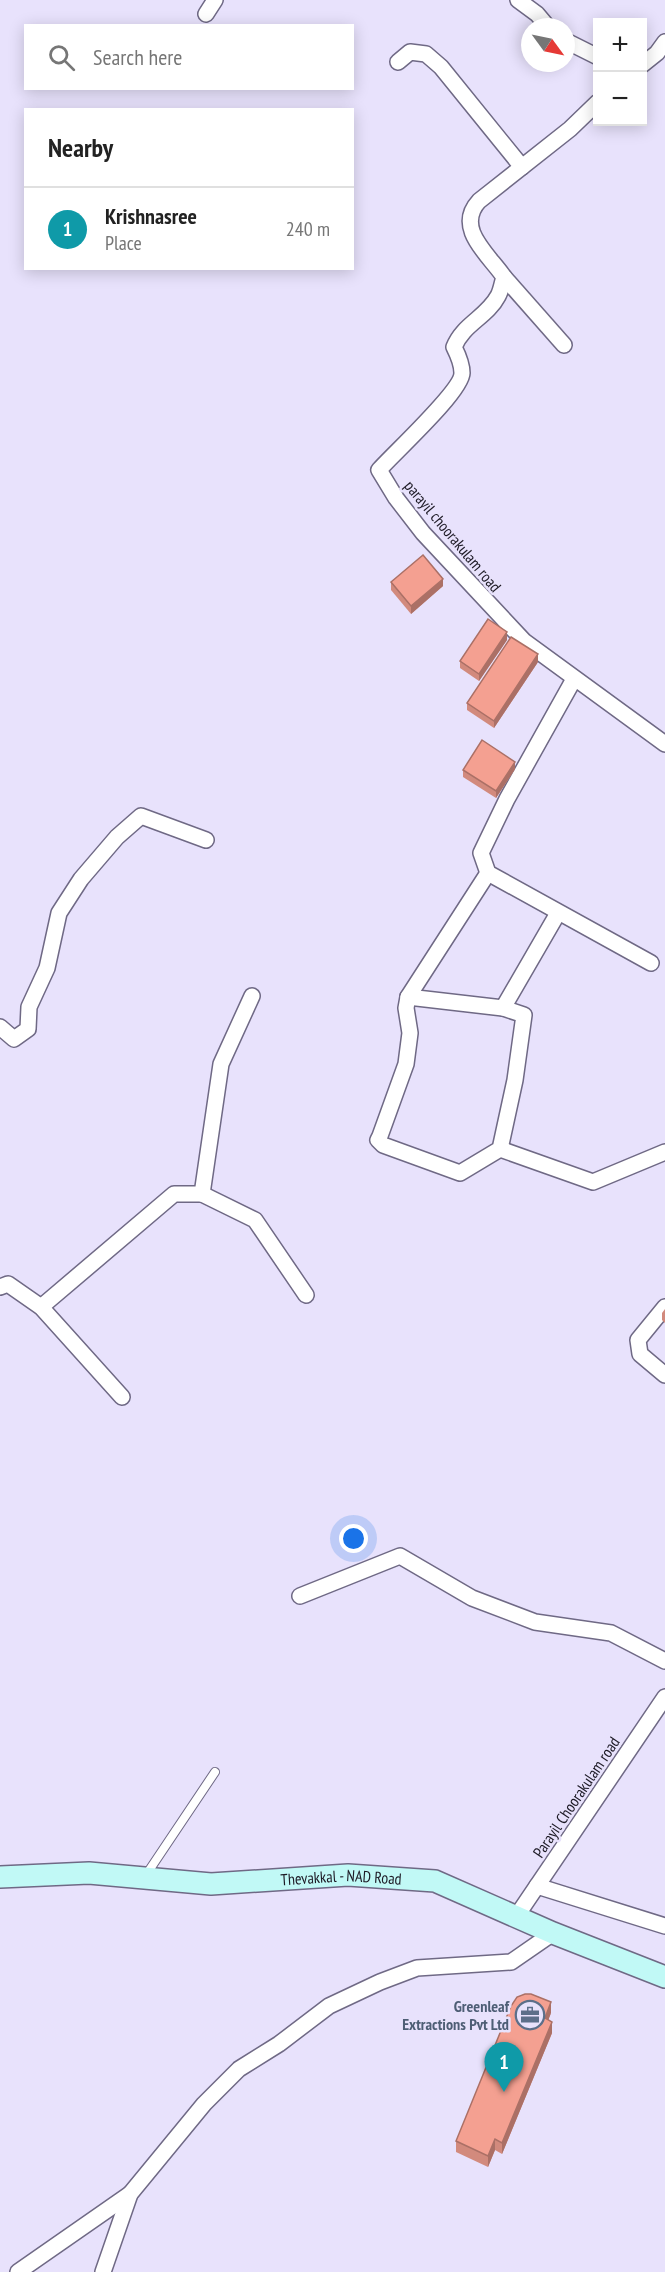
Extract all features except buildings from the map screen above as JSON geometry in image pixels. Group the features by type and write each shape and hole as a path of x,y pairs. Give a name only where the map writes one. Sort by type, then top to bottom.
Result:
{"main road":[{"name":"Thevakkal - NAD Road","path":"0,1877 89,1873 212,1884 348,1875 435,1881 553,1933 665,1977"}],"street":[{"path":"206,14 215,0"},
{"path":"518,0 540,18"},
{"path":"647,61 665,42"},
{"path":"575,46 593,55"},
{"path":"398,62 410,52 426,54 441,67 522,167"},
{"path":"564,345 504,277 472,233 471,209 570,129 593,106"},
{"name":"parayil choorakulam road","path":"504,277 499,296 458,335 454,347 463,374 459,385 379,470 396,498 423,533 491,609 524,641 665,744"},
{"path":"574,679 507,800 481,853 488,873 651,963"},
{"path":"0,1027 14,1038 28,1029 29,1007 47,968 59,913 81,879 117,837 141,816 206,840"},
{"path":"408,997 503,1008 524,1015 515,1080 500,1149 460,1173 383,1145 378,1140 406,1064 410,1033 406,1008 408,997 488,873"},
{"path":"503,1008 558,913"},
{"path":"202,1194 221,1064 252,996"},
{"path":"500,1149 593,1182 665,1152"},
{"path":"41,1308 174,1194 202,1194 255,1220 306,1294"},
{"path":"0,1287 8,1284 41,1308 122,1397"},
{"path":"665,1307 638,1340 640,1354 665,1376"},
{"path":"300,1596 400,1556 472,1598 535,1622 611,1633 665,1661"},
{"name":"Parayil Choorakulam road","path":"516,1917 578,1822 665,1697"},
{"path":"537,1887 665,1926"},
{"path":"18,2272 130,2194 204,2104 239,2069 279,2044 329,2006 417,1968 512,1962 553,1933"},
{"path":"103,2272 130,2194"}],"lane":[{"path":"145,1877 214,1772"}],"place":[{"name":"Greenleaf Extractions Pvt Ltd","path":"530,2015"},
{"name":"Krishnasree","path":"504,2092"}]}
